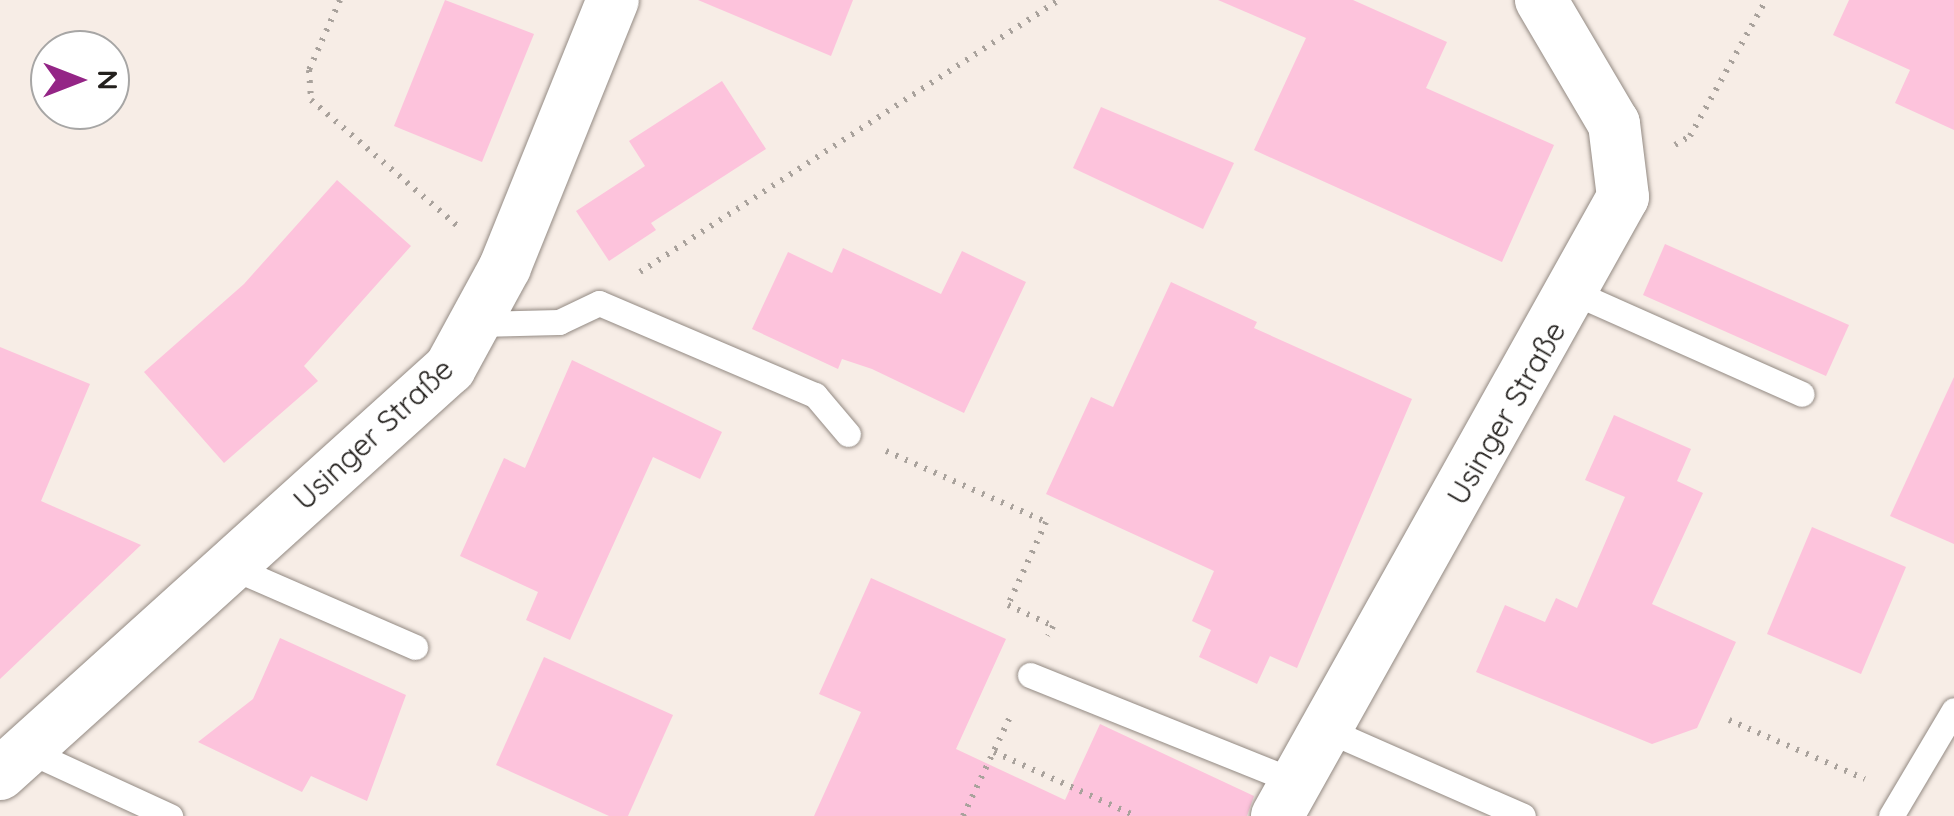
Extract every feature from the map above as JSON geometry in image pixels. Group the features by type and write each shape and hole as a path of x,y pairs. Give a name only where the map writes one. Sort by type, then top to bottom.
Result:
{"street":[{"name":"Usinger Straße","path":"12,761 450,368 479,324 506,266 613,0"},
{"name":"Usinger Straße","path":"1286,798 1612,226 1624,172 1614,124 1541,0"}],"lane":[{"path":"1575,293 1802,394"},
{"path":"479,324 559,322 599,303 815,396 848,434"},
{"path":"228,566 415,647"},
{"path":"1030,675 1286,798"},
{"path":"1897,805 1954,710"},
{"path":"1325,729 1523,816"},
{"path":"12,761 170,816"}],"path":[{"path":"340,0 308,70 310,100 506,266"},
{"path":"599,303 1058,0"},
{"path":"1624,172 1690,136 1766,0"},
{"path":"848,434 1046,522 1008,605 1053,626 963,816"},
{"path":"1729,720 1897,805"},
{"path":"994,752 1136,816"}],"building":[{"path":"445,0 534,34 482,162 394,126"},
{"path":"698,0 853,0 831,56"},
{"path":"1218,0 1353,0 1447,42 1426,88 1554,145 1502,262 1254,150 1306,38"},
{"path":"1849,0 1954,0 1954,130 1895,103 1910,70 1833,35"},
{"path":"722,81 766,149 651,223 656,230 609,261 576,211 645,166 629,141"},
{"path":"1101,107 1234,163 1203,229 1073,168"},
{"path":"337,180 411,246 304,366 318,381 224,463 144,372 244,284"},
{"path":"1665,244 1849,325 1826,376 1643,295"},
{"path":"843,248 941,294 962,251 1026,282 964,413 872,369 842,359 838,369 752,329 788,252 832,273"},
{"path":"1171,282 1257,322 1254,328 1412,399 1297,668 1270,656 1257,684 1199,657 1211,630 1192,621 1214,571 1046,494 1091,397 1113,407"},
{"path":"0,347 90,384 41,501 141,545 0,679"},
{"path":"572,360 722,432 700,479 653,457 570,640 526,620 538,592 460,556 504,458 525,468"},
{"path":"1954,377 1954,544 1890,516"},
{"path":"1614,415 1691,449 1677,481 1703,493 1652,604 1736,642 1697,728 1652,744 1476,672 1505,605 1545,622 1556,598 1577,608 1625,497 1585,480"},
{"path":"1812,527 1906,567 1861,674 1767,634"},
{"path":"871,578 1006,639 956,749 1065,800 1100,724 1254,796 1247,816 814,816 861,712 819,694"},
{"path":"280,638 406,695 367,801 311,776 302,792 198,742 253,699"},
{"path":"544,657 673,715 628,816 609,816 496,765"}]}
